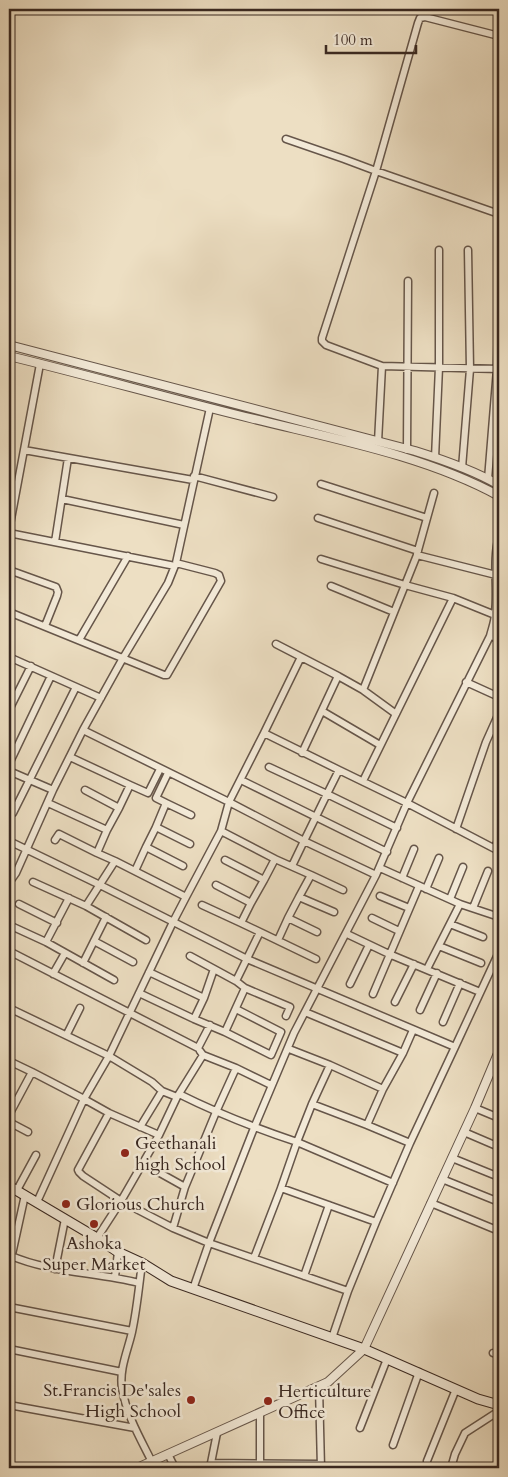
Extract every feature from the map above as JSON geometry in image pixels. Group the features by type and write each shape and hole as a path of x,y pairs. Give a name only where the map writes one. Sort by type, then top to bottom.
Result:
{"main road":[{"path":"17,1190 118,1252 171,1281 364,1349 478,1399 499,1405"}],"street":[{"path":"498,369 382,366 326,344 322,341 322,338 376,172 420,18 426,17 499,36"},
{"path":"286,139 499,214"},
{"path":"435,458 439,367 439,250"},
{"path":"462,468 470,368 468,250"},
{"path":"488,479 498,369 499,274"},
{"path":"407,450 408,281"},
{"path":"9,345 407,450 462,468 499,485"},
{"path":"9,356 377,450 438,468 467,479 499,496"},
{"path":"9,612 167,675 220,583 219,575 215,572 55,542 9,531 40,364"},
{"path":"378,442 382,366"},
{"path":"9,883 16,873 53,790 83,730 168,583 175,564 210,408"},
{"path":"24,450 194,478 273,497"},
{"path":"55,542 68,458"},
{"path":"321,484 427,518"},
{"path":"363,690 417,553 434,494"},
{"path":"62,499 184,525"},
{"path":"318,518 417,553 496,575"},
{"path":"193,1289 209,1243 271,1086 305,1012 380,868 407,803 490,636 496,615 496,575 494,562 499,536"},
{"path":"78,640 128,556"},
{"path":"321,559 453,598 496,615"},
{"path":"9,570 56,587 57,596 45,626"},
{"path":"331,586 394,612"},
{"path":"363,781 453,598"},
{"path":"490,636 499,638"},
{"path":"276,644 363,690 396,714"},
{"path":"9,657 101,698"},
{"path":"37,1202 84,1100 109,1056 173,922 221,831 228,802 241,780 301,657"},
{"path":"9,710 31,666"},
{"path":"9,764 51,676"},
{"path":"302,753 338,676"},
{"path":"466,682 499,697"},
{"path":"12,813 76,687"},
{"path":"322,711 380,745"},
{"path":"456,829 486,742 499,713"},
{"path":"83,730 168,774 376,875"},
{"path":"264,733 407,803 497,850 499,836"},
{"path":"70,757 148,793 160,769"},
{"path":"269,767 397,828"},
{"path":"292,866 339,770"},
{"path":"9,771 53,790"},
{"path":"168,774 156,798 191,815"},
{"path":"241,780 387,852"},
{"path":"97,853 130,786"},
{"path":"85,790 119,808"},
{"path":"48,803 107,830"},
{"path":"135,871 166,803"},
{"path":"156,827 190,844"},
{"path":"221,831 275,859 343,890"},
{"path":"55,840 59,834 186,897"},
{"path":"9,841 100,884 247,959 455,1047"},
{"path":"146,847 183,866"},
{"path":"402,878 414,849"},
{"path":"426,889 439,858"},
{"path":"241,923 275,859"},
{"path":"225,860 264,880"},
{"path":"86,906 115,861"},
{"path":"450,899 463,867"},
{"path":"380,868 460,904 498,915"},
{"path":"473,908 488,871"},
{"path":"278,940 311,875"},
{"path":"33,882 86,906 146,940"},
{"path":"216,885 251,903"},
{"path":"373,994 419,886"},
{"path":"380,896 409,908"},
{"path":"299,897 334,912"},
{"path":"46,942 69,898"},
{"path":"19,904 57,922"},
{"path":"428,969 460,904"},
{"path":"202,905 316,958"},
{"path":"83,963 106,917"},
{"path":"288,918 318,932"},
{"path":"372,918 399,931"},
{"path":"450,924 483,937"},
{"path":"9,925 46,942 114,980"},
{"path":"236,981 260,932"},
{"path":"346,934 480,992"},
{"path":"94,941 133,962"},
{"path":"350,984 369,945"},
{"path":"439,946 481,963"},
{"path":"9,951 198,1048 203,1055 236,1068 271,1086"},
{"path":"332,1338 348,1291 392,1183 499,952"},
{"path":"53,974 65,953"},
{"path":"190,956 236,981 245,988 290,1007 286,1016"},
{"path":"395,1002 414,964"},
{"path":"194,1019 214,969"},
{"path":"149,972 204,998"},
{"path":"420,1010 437,973"},
{"path":"443,1022 460,983"},
{"path":"225,1032 245,988"},
{"path":"139,993 271,1055 281,1032 236,1009"},
{"path":"9,1008 67,1034 109,1056 152,1082 162,1091 178,1095 254,1128 297,1142 392,1183"},
{"path":"67,1034 80,1008"},
{"path":"305,1012 403,1053"},
{"path":"198,1048 210,1025"},
{"path":"366,1125 413,1030"},
{"path":"288,1049 384,1089"},
{"path":"137,1468 328,1382 364,1349 464,1132 499,1050"},
{"path":"97,1238 121,1201 178,1095 203,1055"},
{"path":"9,1061 109,1113 158,1135"},
{"path":"254,1258 297,1142 330,1065"},
{"path":"173,1228 185,1187 236,1068"},
{"path":"9,1115 32,1072"},
{"path":"140,1127 162,1091"},
{"path":"312,1104 410,1143"},
{"path":"474,1108 499,1118"},
{"path":"109,1113 78,1171 83,1176 121,1201 173,1228 209,1243 348,1291"},
{"path":"9,1122 28,1132"},
{"path":"464,1132 499,1147"},
{"path":"9,1268 17,1190 36,1155"},
{"path":"452,1158 499,1177"},
{"path":"142,1163 185,1187"},
{"path":"442,1179 499,1202"},
{"path":"281,1188 376,1222"},
{"path":"431,1203 499,1231"},
{"path":"304,1276 329,1205"},
{"path":"55,1269 65,1219"},
{"path":"115,1277 118,1252"},
{"path":"10,1256 30,1264 115,1277 139,1283"},
{"path":"142,1264 132,1332 122,1372 122,1386 135,1428 152,1462"},
{"path":"9,1307 132,1332"},
{"path":"9,1349 122,1372"},
{"path":"360,1428 387,1359"},
{"path":"393,1445 419,1372"},
{"path":"216,1433 212,1466 321,1466 319,1386"},
{"path":"427,1461 456,1389"},
{"path":"9,1405 135,1428"},
{"path":"451,1468 455,1454 465,1434 499,1411"},
{"path":"260,1414 260,1466"},
{"path":"168,1454 175,1468"}],"place":[{"name":"Geethanali high School","path":"125,1153"},
{"name":"Glorious Church","path":"66,1204"},
{"name":"Ashoka Super Market","path":"94,1224"},
{"name":"St.Francis De'sales High School","path":"191,1400"},
{"name":"Herticulture Office","path":"268,1401"}]}
